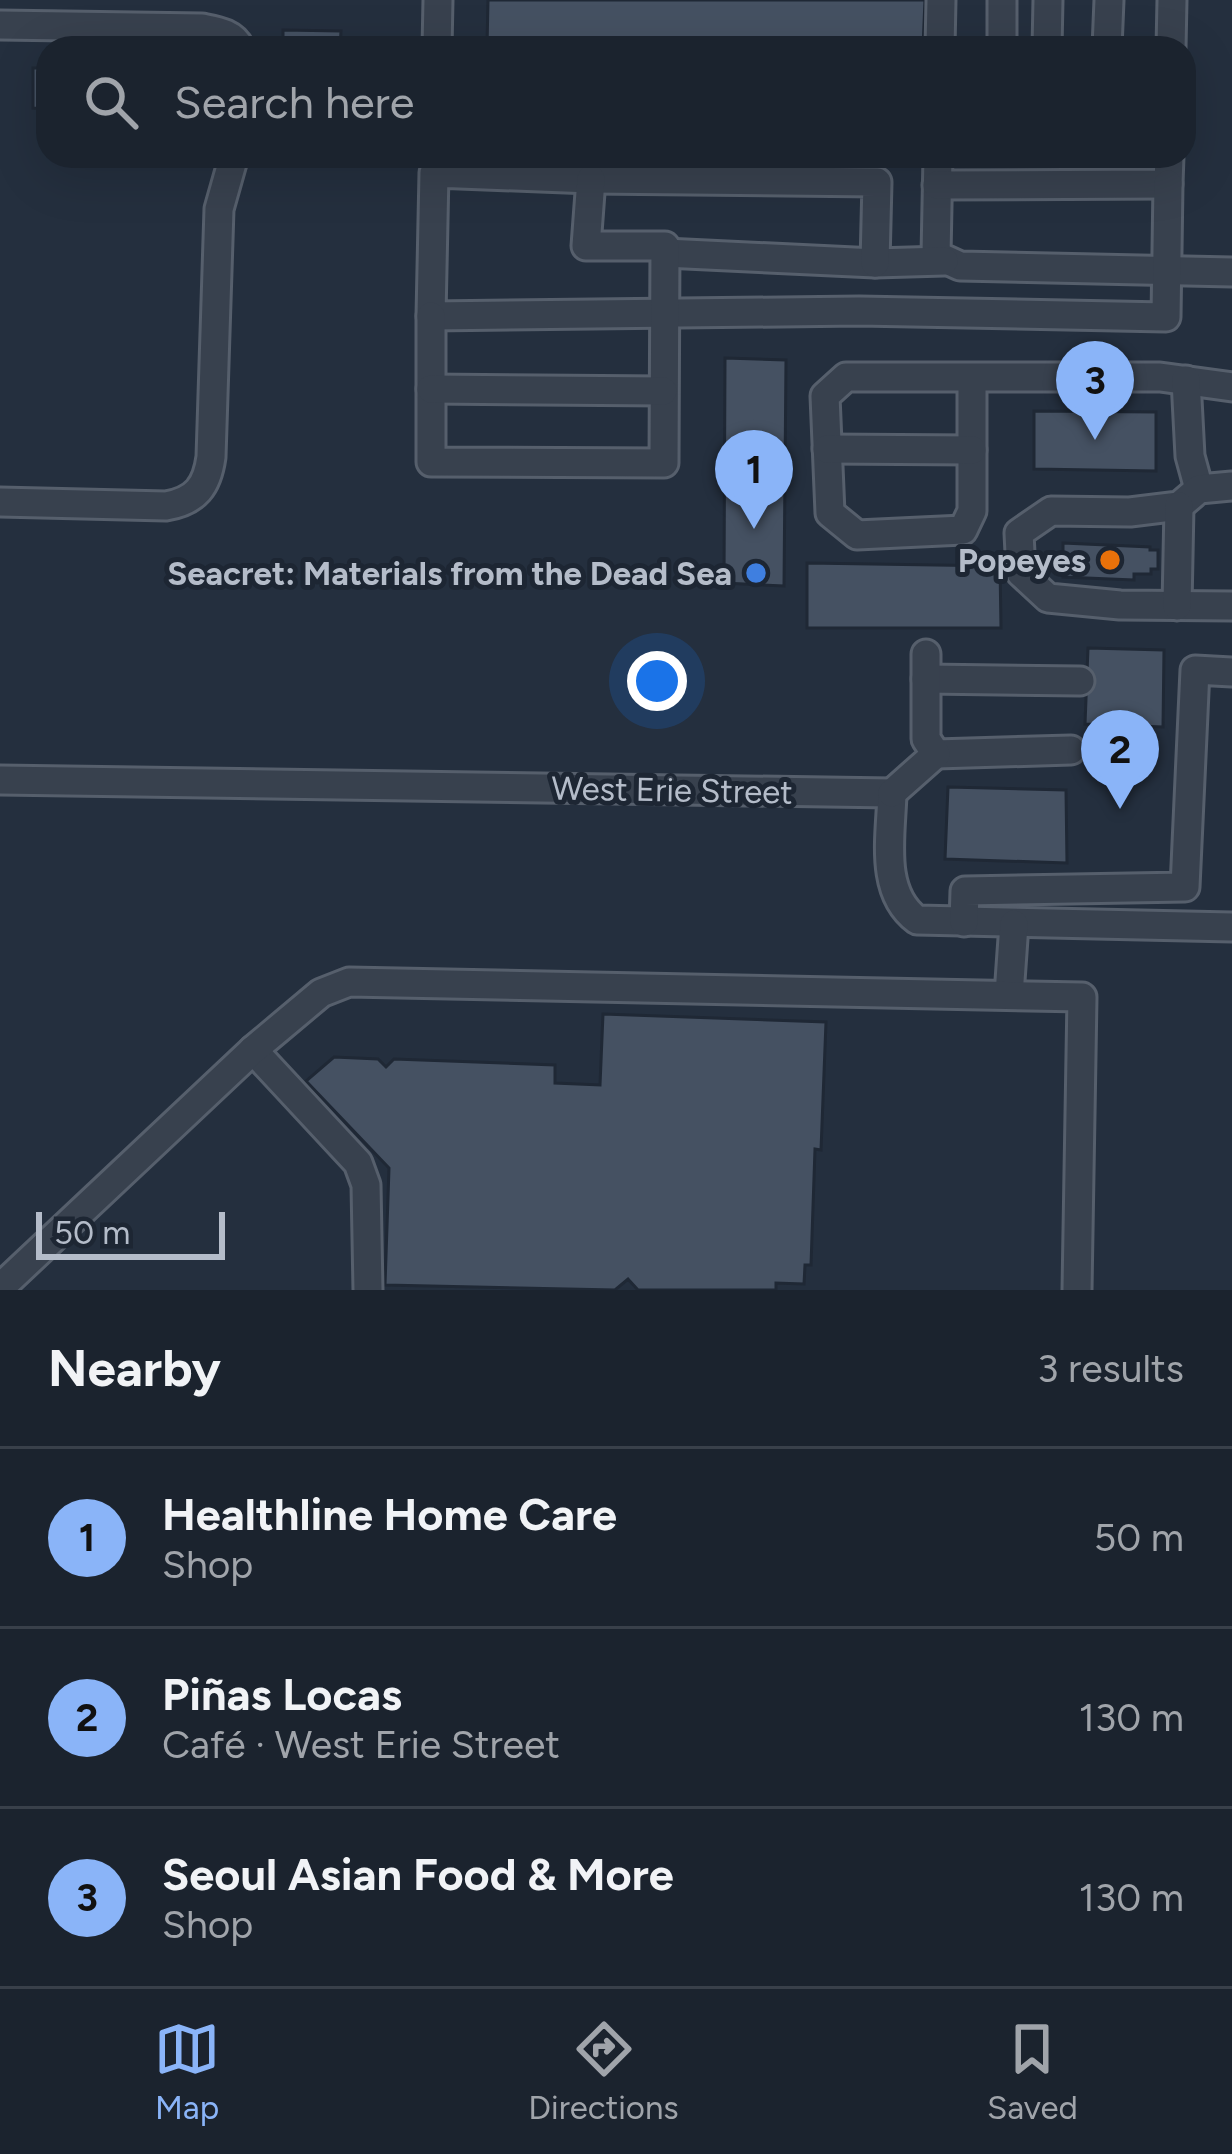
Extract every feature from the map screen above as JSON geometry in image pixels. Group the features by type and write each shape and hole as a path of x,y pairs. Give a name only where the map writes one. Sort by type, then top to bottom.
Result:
{"street":[{"path":"437,36 438,0"},
{"path":"940,36 941,0"},
{"path":"1002,0 1002,36"},
{"path":"1047,36 1048,0"},
{"path":"1108,36 1109,0"},
{"path":"1171,36 1172,0"},
{"path":"0,25 202,28 229,36"},
{"path":"0,502 166,506 184,503 205,484 211,457 219,209 231,168"},
{"path":"434,168 431,462 664,464 665,246 586,246 591,179"},
{"path":"468,168 591,179 877,182 875,263"},
{"path":"938,168 936,255 944,261"},
{"path":"431,316 859,311 1166,317 1169,170 1001,170 937,185"},
{"path":"665,253 1232,272"},
{"path":"972,377 972,511 963,530 856,535 830,513 825,396 847,377 972,377 1160,377 1232,387"},
{"path":"1177,606 1189,498 1186,380"},
{"path":"431,389 663,391"},
{"path":"827,449 972,450"},
{"path":"1232,486 1130,512 1051,511 1019,533 1021,573 1048,598 1232,606"},
{"path":"936,754 926,739 926,667 1080,681"},
{"path":"964,922 965,890 1185,887 1195,670 1232,672"},
{"path":"1071,750 936,754 892,794 891,869 902,909 917,920 1232,927"},
{"name":"West Erie Street","path":"0,780 892,794"},
{"path":"1165,889 1166,926"},
{"path":"1009,995 1014,924"},
{"path":"0,1288 253,1050 321,993 349,982 1082,997 1077,1290"},
{"path":"253,1050 358,1163 366,1185 368,1290"}],"building":[{"path":"488,0 925,0 924,36 487,36"},
{"path":"283,30 341,31 341,36 283,36"},
{"path":"33,68 36,68 36,108"},
{"path":"725,358 786,360 784,586 724,583"},
{"path":"1034,411 1156,412 1156,471 1034,469"},
{"name":"Popeyes","path":"1063,543 1150,547 1158,550 1158,569 1134,574 1134,580 1063,577"},
{"path":"807,563 1000,566 1001,628 807,628"},
{"path":"1088,648 1164,650 1163,727 1085,724"},
{"path":"948,787 1066,790 1067,863 945,859"},
{"path":"603,1014 826,1022 821,1150 815,1149 811,1265 805,1265 804,1284 776,1283 776,1290 638,1290 628,1279 615,1290 385,1285 389,1168 306,1081 334,1057 378,1059 386,1067 394,1059 555,1065 555,1083 600,1085"}],"place":[{"name":"Seoul Asian Food & More","path":"1095,440"},
{"name":"Healthline Home Care","path":"754,529"},
{"name":"Popeyes","path":"1110,560"},
{"name":"Seacret: Materials from the Dead Sea","path":"756,573"},
{"name":"Piñas Locas","path":"1120,809"}]}
